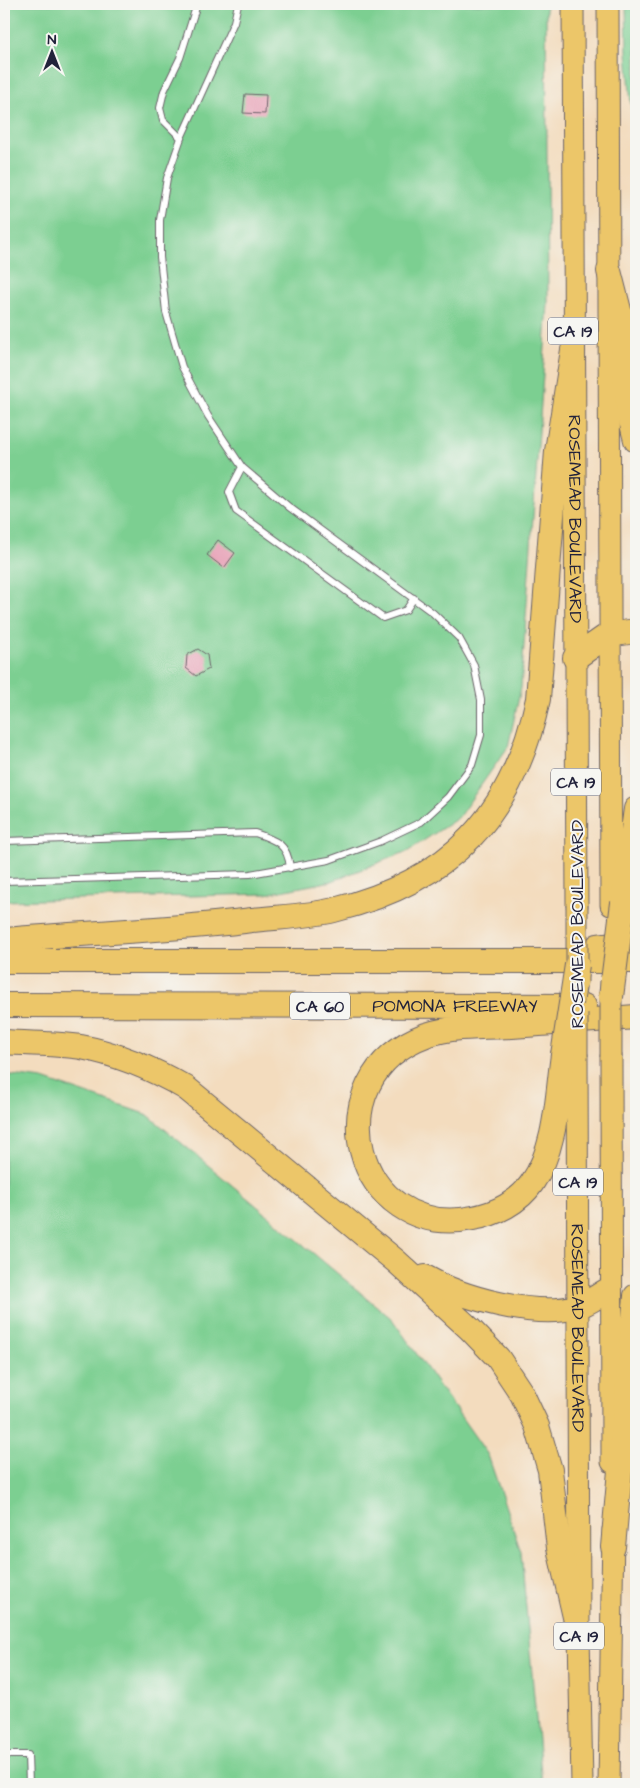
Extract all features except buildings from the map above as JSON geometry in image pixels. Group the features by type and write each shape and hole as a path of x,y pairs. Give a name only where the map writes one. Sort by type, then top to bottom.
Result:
{"highway":[{"path":"609,271 622,322 628,396 636,440"},
{"path":"4,940 209,925 332,910 373,898 431,870 456,851 480,827 502,798 518,769 530,734 538,699 557,451 573,350"},
{"path":"575,658 608,635 636,631"},
{"path":"610,997 617,904 636,809"},
{"path":"486,961 636,941"},
{"path":"4,961 636,961"},
{"path":"577,965 570,1056 548,1150 532,1183 513,1202 488,1216 457,1222 424,1217 398,1204 376,1185 362,1154 358,1127 363,1098 375,1071 397,1050 426,1035 465,1028 636,1017"},
{"name":"POMONA FREEWAY","path":"4,1005 636,1006"},
{"path":"4,1042 82,1047 121,1057 156,1071 186,1088 397,1262 493,1352 522,1394 536,1426 550,1470 559,1548 579,1634"},
{"path":"397,1262 444,1288 480,1300 554,1310 578,1307 610,1288"},
{"path":"613,1547 636,1296"}],"main road":[{"name":"ROSEMEAD BOULEVARD","path":"573,4 577,965"},
{"name":"ROSEMEAD BOULEVARD","path":"608,4 608,635 617,904"},
{"name":"ROSEMEAD BOULEVARD","path":"609,1784 613,1547 610,1288 610,997"},
{"name":"ROSEMEAD BOULEVARD","path":"570,1056 578,1307 579,1634 582,1784"}],"lane":[{"path":"181,138 163,120 160,108 164,91 180,58 197,4"},
{"path":"4,881 250,874 329,860 381,841 420,822 448,797 472,765 481,735 481,700 474,665 459,638 414,598 289,507 242,467 208,416 182,368 166,312 160,257 160,220 167,178 181,138 234,22 238,4"},
{"path":"242,467 229,492 236,511 382,618 406,610 414,598"},
{"path":"4,841 255,833 270,838 284,847 289,854 290,868"},
{"path":"4,1756 28,1755 29,1784"}],"green space":[{"path":"4,4 546,4 548,304 521,688 508,747 458,818 408,851 332,881 266,894 4,901"},
{"path":"626,4 636,4 636,171 627,52"},
{"path":"4,1074 43,1079 148,1115 392,1319 488,1455 521,1552 542,1784 4,1784"}]}
